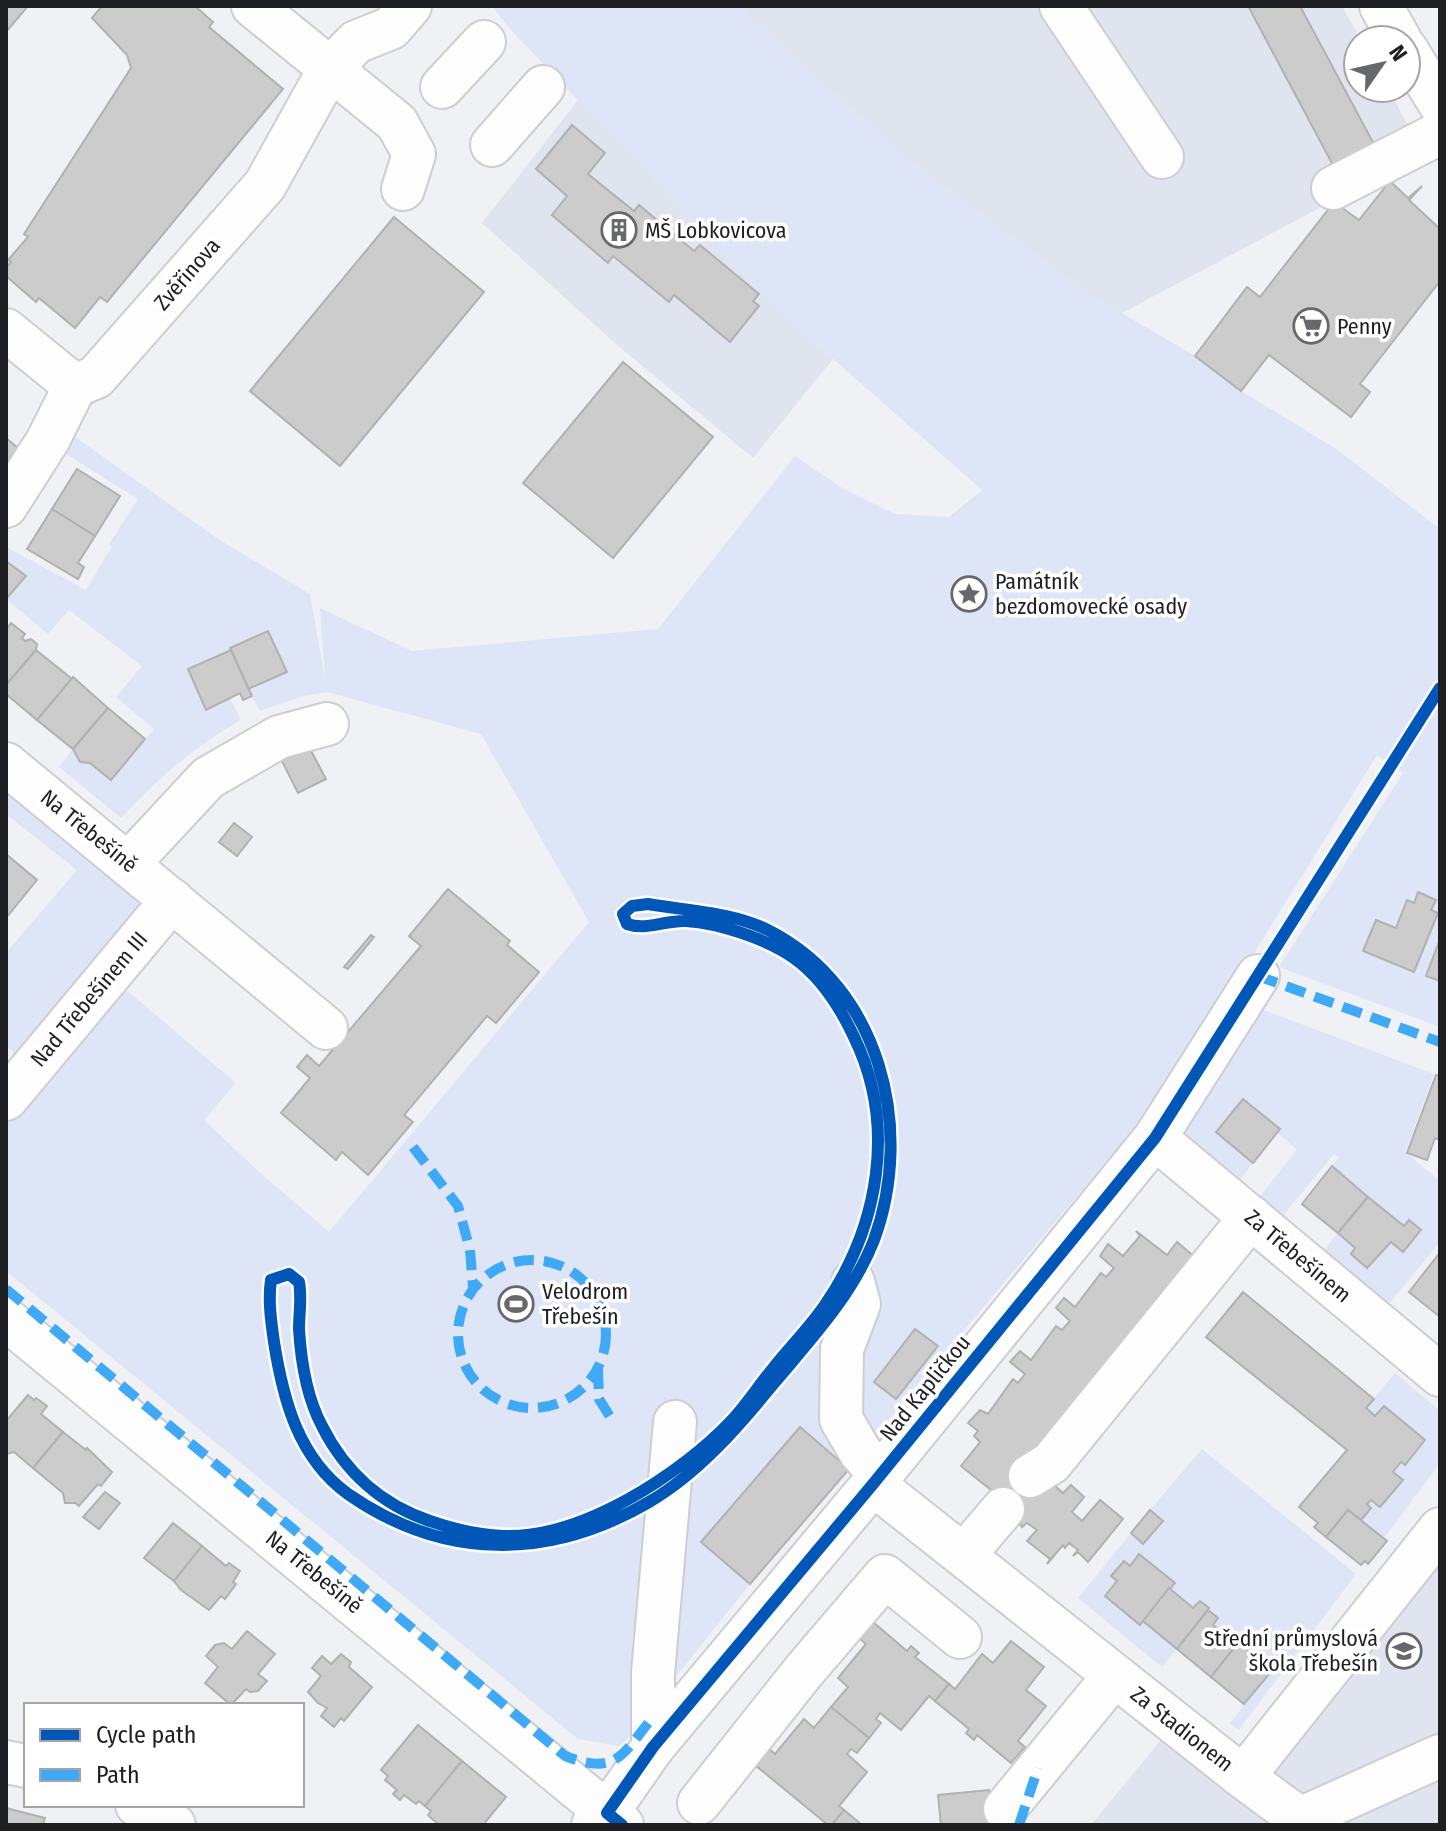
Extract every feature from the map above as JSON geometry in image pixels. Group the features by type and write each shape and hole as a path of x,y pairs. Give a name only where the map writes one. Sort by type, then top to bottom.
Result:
{"street":[{"path":"253,6 397,123 414,154 403,189"},
{"path":"1061,6 1162,157"},
{"name":"Zvěřinova","path":"75,386 96,377 265,185 329,70 356,42 401,17"},
{"path":"442,87 484,42"},
{"path":"1422,70 1440,104"},
{"path":"492,145 543,87"},
{"path":"1333,188 1440,133"},
{"path":"6,330 75,386 48,440 6,506"},
{"path":"129,863 208,778 279,737 327,724"},
{"name":"Na Třebešíně","path":"6,764 326,1028"},
{"name":"Nad Třebešínem III","path":"6,1099 172,900"},
{"name":"Nad Kapličkou","path":"608,1821 653,1747 1155,1138 1258,976"},
{"name":"Za Třebešínem","path":"1155,1138 1440,1375"},
{"path":"1030,1476 1051,1463 1251,1217"},
{"name":"Za Stadionem","path":"853,1282 859,1304 842,1349 841,1419 877,1479 964,1555 1243,1777 1440,1529"},
{"name":"Na Třebešíně","path":"6,1319 608,1821"},
{"path":"653,1747 653,1673 675,1422"},
{"path":"964,1555 1003,1509"},
{"path":"699,1803 793,1684 885,1576 960,1637"},
{"path":"742,1641 793,1684"},
{"path":"1005,1809 1114,1676"},
{"path":"1243,1777 1300,1819 1440,1756"},
{"path":"141,1807 174,1825"}],"shaded area":[{"path":"492,6 738,6 908,160 1089,294 1195,356 1241,391 1335,448 1440,529 1440,939 1427,975 1440,981 1440,1027 1279,967 1403,773 1377,755 1248,963 1137,1125 750,1584 678,1674 653,1673 644,1723 619,1746 578,1739 6,1271 6,1121 118,983 236,1083 204,1120 329,1232 589,922 481,734 327,692 303,696 260,711 248,689 286,672 231,650 188,669 230,698 241,720 177,764 121,818 59,767 73,749 80,762 90,763 111,780 154,729 116,697 142,666 69,610 48,634 6,599 25,576 6,561 6,547 86,590 112,546 109,544 138,499 61,451 71,434 218,539 310,594 325,680 320,608 412,651 658,629 795,456 842,488 895,514 949,517 982,490 781,313 510,29","holes":["1418,892 1435,899 1431,910 1438,913 1363,951 1376,920 1396,928 1407,901 1414,903"]},
{"path":"738,6 1342,6 1352,24 1342,24 1342,104 1397,104 1423,153 1122,313 1089,294 908,160"},
{"path":"578,100 781,313 833,359 753,458 616,344 482,223"},
{"path":"6,792 146,906 23,1060 6,1046 6,953 77,870 6,814"},
{"path":"1256,1007 1434,1074 1405,1152 1440,1181 1440,1242 1388,1305 1323,1251 1338,1233 1355,1248 1351,1254 1368,1267 1391,1242 1403,1252 1421,1230 1409,1220 1404,1226 1332,1166 1339,1158 1334,1154 1282,1217 1259,1197 1297,1150 1278,1133 1280,1129 1243,1099 1216,1132 1253,1163 1239,1181 1176,1131"},
{"path":"1395,1373 1440,1411 1440,1463 1384,1538 1361,1520 1371,1508 1367,1504 1371,1500 1380,1507 1402,1480 1393,1472 1401,1462 1405,1465 1425,1441 1384,1406 1375,1416 1366,1408"},
{"path":"1202,1449 1356,1574 1239,1730 1230,1723 1271,1672 1239,1642 1237,1644 1213,1625 1218,1618 1200,1601 1193,1608 1169,1588 1174,1582 1140,1555 1130,1566 1111,1576 1117,1581 1105,1596 1177,1649 1162,1667 1078,1598 1131,1533 1144,1543 1162,1521 1150,1510"},
{"name":"Střední průmyslová škola Třebešín","path":"1440,1561 1440,1825 1091,1825 1160,1741 1244,1805"}],"building":[{"path":"6,6 28,6 6,32"},
{"path":"102,6 195,6 213,22 209,27 283,89 107,302 100,297 75,328 39,298 36,302 6,276 6,268 11,262 8,260 28,237 24,234 131,68 127,55 92,18"},
{"path":"1248,6 1300,6 1342,84 1342,104 1352,104 1376,148 1335,169"},
{"name":"MŠ Lobkovicova","path":"572,125 605,153 588,174 634,211 639,205 694,251 700,245 759,294 753,301 759,306 730,342 674,295 669,302 613,256 608,263 552,215 567,196 536,169"},
{"name":"Penny","path":"1390,181 1408,198 1422,186 1409,200 1440,229 1440,281 1360,384 1370,392 1351,417 1269,355 1241,391 1195,356 1247,287 1260,297 1334,202 1359,220"},
{"path":"394,217 484,292 340,466 250,391"},
{"path":"623,362 713,437 613,558 523,483"},
{"path":"6,438 18,448 6,464"},
{"path":"77,469 120,496 95,536 52,509"},
{"path":"52,509 95,536 78,563 84,567 78,579 27,549"},
{"path":"6,561 26,576 6,599"},
{"path":"11,623 25,634 22,638 25,641 31,639 37,644 36,650 6,685 6,625 8,627"},
{"path":"268,631 287,672 248,689 230,648"},
{"path":"36,650 72,679 37,720 6,694 6,685"},
{"path":"231,650 252,696 243,700 240,693 206,710 188,669"},
{"path":"73,677 108,708 73,749 37,720"},
{"path":"108,708 145,739 111,780 90,763 80,762 73,749"},
{"path":"308,745 326,779 298,793 281,759"},
{"path":"234,823 252,837 237,856 219,842"},
{"path":"6,854 37,880 6,918"},
{"path":"448,889 510,941 507,945 539,972 496,1023 487,1016 404,1115 413,1122 368,1175 342,1152 336,1160 281,1113 310,1078 297,1067 307,1055 319,1066 421,946 409,936"},
{"path":"1418,892 1436,900 1431,910 1438,913 1414,972 1363,951 1376,920 1396,928 1407,900 1414,903"},
{"path":"371,935 374,937 348,969 344,967"},
{"path":"1440,939 1440,981 1426,976"},
{"path":"1436,1075 1440,1076 1440,1140 1435,1138 1427,1160 1407,1153"},
{"path":"1243,1099 1280,1129 1253,1163 1216,1132"},
{"path":"1332,1166 1368,1197 1338,1233 1302,1204"},
{"path":"1368,1197 1404,1226 1409,1220 1421,1230 1403,1252 1391,1242 1367,1268 1351,1254 1355,1248 1338,1233"},
{"path":"1136,1231 1167,1255 1177,1242 1203,1264 1172,1295 1164,1289 1155,1300 1163,1307 1040,1459 1044,1476 1063,1493 1071,1485 1084,1497 1072,1512 1082,1521 1100,1500 1123,1519 1088,1562 1078,1552 1073,1556 1078,1550 1069,1543 1065,1548 1063,1545 1047,1564 1050,1559 1027,1541 1037,1530 1027,1523 1022,1527 996,1494 961,1466 980,1442 974,1436 978,1431 968,1423 980,1410 988,1414 1013,1379 1018,1383 1025,1374 1010,1362 1020,1351 1031,1360 1056,1326 1062,1330 1070,1321 1056,1308 1064,1298 1075,1307 1101,1273 1106,1277 1114,1268 1100,1256 1108,1244 1123,1256 1140,1236"},
{"path":"1438,1255 1440,1257 1440,1317 1409,1292"},
{"path":"1243,1292 1374,1399 1366,1408 1375,1416 1384,1406 1425,1440 1405,1465 1401,1462 1393,1472 1403,1480 1380,1507 1371,1500 1367,1504 1371,1508 1361,1520 1348,1510 1326,1537 1314,1527 1318,1523 1299,1507 1347,1450 1206,1337"},
{"path":"915,1329 938,1346 896,1399 874,1382"},
{"path":"28,1395 47,1406 41,1414 63,1432 33,1468 14,1452 6,1454 6,1421"},
{"path":"800,1427 849,1469 750,1584 701,1542"},
{"path":"63,1432 87,1448 112,1472 79,1506 65,1503 63,1493 33,1468"},
{"path":"105,1492 120,1503 99,1529 83,1517"},
{"path":"1150,1510 1163,1521 1143,1544 1131,1533"},
{"path":"1348,1510 1387,1541 1368,1564 1365,1561 1361,1565 1326,1537"},
{"path":"173,1523 202,1546 174,1581 144,1558"},
{"path":"202,1546 226,1566 229,1563 240,1571 233,1582 236,1584 225,1599 221,1596 209,1610 181,1590 174,1581"},
{"path":"1139,1554 1175,1583 1140,1625 1105,1596 1117,1581 1111,1576 1124,1561 1130,1566"},
{"path":"1169,1588 1193,1608 1200,1601 1209,1608 1177,1649 1143,1621"},
{"path":"1208,1610 1218,1618 1213,1625 1237,1644 1211,1677 1177,1649"},
{"path":"873,1622 907,1651 911,1646 919,1653 915,1657 949,1684 935,1701 929,1696 901,1730 880,1713 876,1719 881,1723 869,1738 831,1707 848,1687 838,1678 866,1644 859,1638"},
{"path":"247,1631 275,1654 258,1674 267,1681 258,1691 246,1689 233,1703 229,1703 205,1683 218,1667 206,1656 215,1645 224,1643 232,1649"},
{"path":"1011,1641 1044,1667 1026,1690 1046,1706 1018,1741 1025,1747 1011,1763 977,1735 974,1740 966,1733 969,1729 935,1701 949,1684 955,1689 982,1654 993,1663"},
{"path":"1239,1642 1271,1672 1244,1704 1211,1677"},
{"path":"341,1654 351,1662 349,1667 372,1687 344,1721 341,1718 334,1727 321,1716 327,1708 308,1692 321,1676 312,1668 322,1656 331,1664"},
{"path":"831,1707 869,1738 857,1753 851,1749 847,1754 867,1772 839,1806 844,1810 832,1825 828,1825 755,1765 768,1748 775,1754 804,1719 814,1728"},
{"path":"418,1725 462,1761 425,1806 419,1801 416,1804 404,1795 400,1800 393,1794 397,1790 385,1780 388,1776 381,1770"},
{"path":"462,1761 506,1797 483,1825 439,1825 428,1815 431,1811 425,1806"},
{"path":"989,1790 993,1825 941,1825 938,1795"},
{"path":"6,1808 45,1818 43,1825 6,1825"},
{"path":"844,1810 862,1825 832,1825"}],"marked path":[{"path":"1258,976 1440,1042"},
{"path":"413,1147 458,1206 470,1250 473,1287"},
{"path":"532,1260 560,1266 584,1282 600,1306 606,1334 600,1362 584,1386 560,1402 532,1408 504,1402 480,1386 464,1362 458,1334 464,1306 480,1282 504,1266 532,1260"},
{"path":"6,1289 565,1756 596,1764 608,1762 625,1751 653,1717"},
{"path":"598,1369 599,1399 612,1420"},
{"path":"1019,1825 1038,1768"}],"cycle path":[{"path":"622,1825 607,1813 653,1747 873,1484 1155,1138 1440,688"},
{"path":"648,904 726,916 770,931 808,956 838,988 862,1024 879,1065 888,1108 891,1152 886,1197 874,1240 855,1279 830,1315 747,1415 685,1477 649,1502 612,1521 574,1535 536,1543 497,1545 459,1541 422,1532 384,1516 348,1494 331,1479 305,1445 282,1385 270,1311 271,1280 289,1274 299,1282 299,1329 305,1379 322,1426 354,1472 381,1496 413,1514 448,1527 503,1536 533,1534 596,1515 627,1500 685,1462 737,1414 819,1313 844,1274 858,1242 876,1174 878,1140 875,1105 854,1037 836,1004 804,966 757,938 699,922 678,921 642,926 627,924 623,914 632,906 648,904"}],"place":[{"name":"MŠ Lobkovicova","path":"619,230"},
{"name":"Penny","path":"1311,326"},
{"name":"Památník bezdomovecké osady","path":"969,594"},
{"name":"Velodrom Třebešín","path":"516,1304"},
{"name":"Střední průmyslová škola Třebešín","path":"1404,1651"}]}
